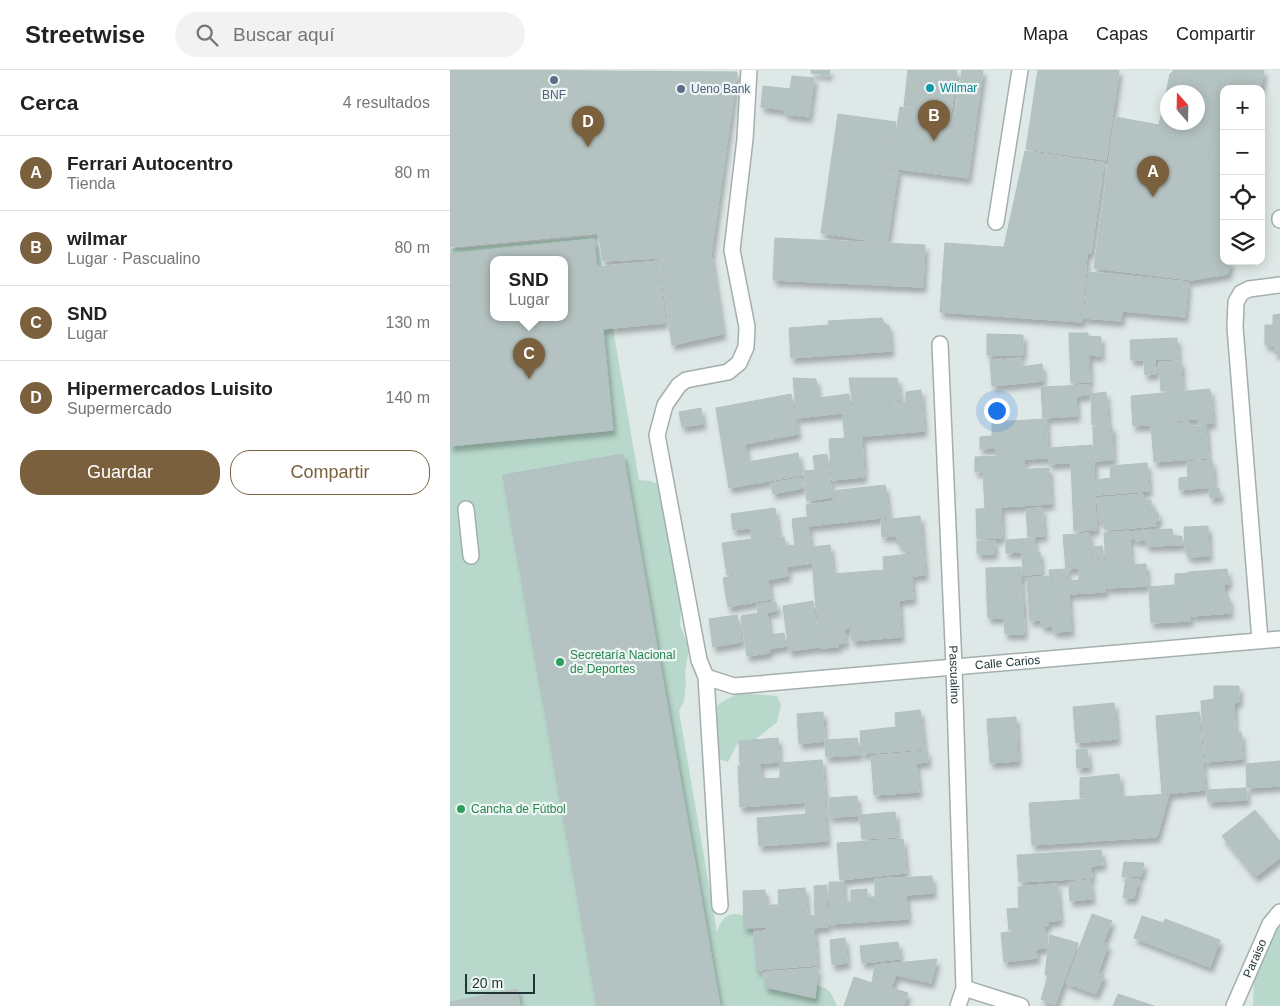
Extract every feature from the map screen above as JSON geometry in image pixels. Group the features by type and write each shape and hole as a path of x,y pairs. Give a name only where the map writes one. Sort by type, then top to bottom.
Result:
{"street":[{"path":"720,906 706,677 699,660 657,435 665,405 679,384 686,380 728,372 738,363 746,347 747,327 732,250 745,139 750,70"},
{"path":"996,222 1020,70"},
{"path":"1260,640 1235,327 1236,302 1241,293 1250,289 1280,285"},
{"name":"Pascualino","path":"940,344 954,667 964,988 958,1006"},
{"path":"466,509 471,556"},
{"name":"Calle Carios","path":"706,677 734,686 1280,639"},
{"name":"Paraiso","path":"1234,1006 1270,924 1280,912"},
{"path":"964,988 1021,1006"}],"green space":[{"name":"Secretaría Nacional de Deportes","path":"597,236 639,480 651,481 660,485 682,587 680,625 687,643 688,654 684,701 679,711 717,932 720,924 729,915 737,914 745,917 751,923 754,932 758,963 764,977 778,983 807,984 824,988 830,992 837,1006 450,1006 450,249"},
{"path":"739,693 777,696 781,705 777,722 755,740 739,741 728,762 709,756 709,714 720,703"},
{"path":"1280,926 1280,1006 1253,1006 1254,975 1260,967 1261,957 1275,929"}],"building":[{"path":"450,70 737,72 711,255 723,334 672,345 659,258 603,261 598,233 450,247"},
{"path":"811,70 830,70 829,75 811,73"},
{"name":"Wilmar","path":"908,70 957,70 951,112 904,106"},
{"name":"Wilmar","path":"962,70 983,70 968,178 891,168 900,107 955,115"},
{"path":"1038,70 1119,70 1106,160 1026,149"},
{"path":"1174,70 1220,70 1192,280 1094,268 1115,117 1159,125 1160,120 1160,130 1205,130 1205,85 1168,85 1170,74"},
{"path":"1220,70 1264,70 1262,85 1220,85 1220,265 1230,265 1228,274 1192,280"},
{"path":"792,76 814,78 809,117 785,114 785,110 761,107 763,86 790,89"},
{"path":"838,114 896,122 889,170 898,171 887,243 821,233"},
{"path":"1025,151 1104,163 1091,253 1004,247"},
{"path":"775,238 925,245 923,287 773,280"},
{"path":"594,239 613,430 450,446 450,254"},
{"path":"945,243 1087,253 1082,322 940,312"},
{"path":"658,261 665,323 603,329 597,267"},
{"path":"1089,272 1188,282 1185,317 1122,311 1121,321 1084,318"},
{"path":"1280,314 1280,354 1275,354 1275,346 1265,345 1265,325 1273,325 1273,315"},
{"path":"882,318 884,323 889,326 891,351 791,358 789,328 829,325 828,321"},
{"path":"1069,333 1088,333 1090,382 1071,383"},
{"path":"987,334 1023,335 1023,355 987,355"},
{"path":"1089,336 1101,337 1101,356 1089,355"},
{"path":"1177,338 1178,359 1131,360 1130,340"},
{"path":"1021,358 1021,367 1042,364 1043,381 992,386 990,361"},
{"path":"1155,360 1156,374 1145,375 1144,361"},
{"path":"1181,361 1182,390 1161,391 1159,362"},
{"path":"793,378 816,379 818,398 849,394 851,409 841,410 842,413 797,418"},
{"path":"849,378 897,378 901,400 853,406"},
{"path":"1089,385 1089,395 1076,396 1077,416 1043,418 1041,387"},
{"path":"1210,389 1213,423 1199,425 1199,419 1177,420 1178,423 1133,426 1131,396"},
{"path":"921,390 924,431 845,438 842,411 852,410 852,407 906,402 906,392"},
{"path":"1106,392 1108,425 1092,425 1091,394"},
{"path":"791,394 798,434 745,444 748,462 798,453 802,475 729,488 716,408"},
{"path":"701,408 703,424 682,427 679,412"},
{"path":"1046,419 1048,458 1024,459 1025,469 975,472 975,457 997,456 996,448 980,449 980,437 992,436 992,422"},
{"path":"1189,422 1189,427 1206,426 1208,458 1154,462 1151,425"},
{"path":"1112,426 1113,460 1094,461 1093,427"},
{"path":"862,437 864,477 832,480 829,439"},
{"path":"1092,445 1093,461 1049,464 1048,448"},
{"path":"623,454 720,1006 597,1006 503,475"},
{"path":"827,454 832,497 807,501 804,471 815,470 813,456"},
{"path":"1212,460 1214,487 1179,490 1179,478 1188,477 1187,462"},
{"path":"1094,462 1096,530 1074,531 1071,463"},
{"path":"1147,463 1149,491 1096,495 1095,480 1111,478 1110,466"},
{"path":"1049,468 1051,504 985,508 983,472"},
{"path":"801,478 803,488 773,494 771,483"},
{"path":"885,485 889,517 809,526 806,505 834,501 832,491"},
{"path":"1219,488 1220,497 1210,498 1209,489"},
{"path":"1143,494 1143,500 1151,500 1151,509 1155,508 1155,512 1158,513 1159,521 1155,522 1156,526 1105,530 1104,520 1099,521 1097,498"},
{"path":"775,508 779,538 784,537 786,546 795,545 792,519 807,517 813,563 727,575 722,543 752,539 750,528 733,530 731,514"},
{"path":"1001,508 1002,538 977,539 976,509"},
{"path":"1042,508 1044,536 1028,537 1026,509"},
{"path":"920,516 925,575 913,576 911,551 903,552 903,545 898,545 897,536 882,537 881,520"},
{"path":"1208,526 1209,556 1189,557 1185,551 1184,527"},
{"path":"1172,529 1173,536 1182,536 1182,545 1146,546 1146,530"},
{"path":"1144,530 1145,540 1136,541 1135,538 1130,538 1130,532"},
{"path":"1129,531 1131,563 1106,565 1104,533"},
{"path":"1089,533 1092,567 1066,569 1063,535"},
{"path":"1034,538 1035,552 1040,552 1041,574 1023,575 1021,539"},
{"path":"1021,539 1022,552 1006,553 1006,540"},
{"path":"977,541 995,541 994,554 977,554"},
{"path":"830,545 833,574 884,570 883,557 910,554 913,599 899,600 901,637 852,641 849,606 816,608 811,547"},
{"path":"1102,546 1103,557 1092,558 1091,547"},
{"path":"1104,559 1105,592 1069,594 1068,581 1079,580 1079,569 1094,568 1093,560"},
{"path":"1146,564 1147,586 1107,588 1105,566"},
{"path":"787,567 788,576 768,580 771,599 728,607 723,578"},
{"path":"1021,567 1022,600 987,601 986,568"},
{"path":"1067,569 1071,631 1053,632 1049,570"},
{"path":"1227,569 1229,584 1224,584 1225,597 1229,597 1230,613 1192,616 1188,572"},
{"path":"1188,573 1190,621 1151,623 1149,587 1175,585 1175,574"},
{"path":"1048,576 1052,626 1042,627 1041,620 1030,621 1027,578"},
{"path":"1023,600 1024,634 1005,634 1004,618 988,618 987,601"},
{"path":"813,601 819,647 789,651 783,606"},
{"path":"776,602 777,611 767,612 770,635 784,633 786,646 769,649 769,653 747,656 741,616 758,613 757,604"},
{"path":"849,607 851,628 844,629 846,643 838,643 838,647 820,648 817,609"},
{"path":"737,615 741,642 713,647 709,619"},
{"path":"1214,686 1239,686 1239,702 1234,703 1235,733 1241,732 1243,759 1205,762 1201,701 1214,699"},
{"path":"1114,703 1117,739 1076,743 1073,707"},
{"path":"920,710 924,749 862,754 860,731 896,727 895,713"},
{"path":"823,712 824,741 799,744 797,714"},
{"path":"1199,712 1205,790 1162,794 1156,716"},
{"path":"1016,717 1018,761 990,763 987,719"},
{"path":"778,738 779,762 740,765 739,741"},
{"path":"857,738 859,755 826,757 825,740"},
{"path":"1087,749 1089,767 1077,768 1076,750"},
{"path":"927,751 928,762 916,763 919,792 874,795 871,756"},
{"path":"822,760 825,801 740,807 738,766 760,765 761,779 780,778 780,763"},
{"path":"1280,761 1280,786 1247,788 1246,764"},
{"path":"1119,774 1121,796 1080,798 1080,778"},
{"path":"1246,788 1247,800 1208,802 1207,790"},
{"path":"1169,794 1157,837 1032,845 1029,803"},
{"path":"857,796 858,816 829,817 829,798"},
{"path":"824,803 827,841 759,846 757,818 806,814 805,804"},
{"path":"1255,810 1280,842 1280,858 1255,877 1222,836"},
{"path":"895,812 897,837 862,839 860,815"},
{"path":"903,839 906,873 840,880 837,843"},
{"path":"1101,850 1103,865 1091,866 1092,878 1019,882 1017,855"},
{"path":"1124,862 1144,863 1141,876 1122,877"},
{"path":"932,876 933,893 906,895 908,919 830,924 829,882 843,882 844,902 851,902 851,890 867,889 867,897 875,897 875,879"},
{"path":"1126,879 1139,879 1134,898 1123,898"},
{"path":"1090,880 1092,899 1070,901 1069,882"},
{"path":"1057,884 1060,920 1047,922 1048,926 1009,930 1007,909 1019,908 1018,887"},
{"path":"827,885 828,927 767,930 767,927 744,928 743,891 765,890 766,905 779,905 778,890 805,888 807,915 815,916 814,886"},
{"path":"1092,914 1112,921 1103,943 1108,945 1098,973 1104,975 1096,994 1066,983"},
{"path":"1142,916 1163,923 1165,919 1220,940 1210,967 1134,938"},
{"path":"814,928 817,965 757,970 754,932"},
{"path":"1044,928 1046,948 1036,949 1037,958 1004,962 1001,933"},
{"path":"1050,935 1078,943 1055,1005 1041,999 1048,976 1045,974"},
{"path":"845,938 847,963 832,965 830,940"},
{"path":"898,942 900,959 862,963 860,946"},
{"path":"937,959 931,983 896,975 891,988 908,993 904,1006 844,1006 854,977 872,983 875,965"},
{"path":"818,968 815,998 765,987 765,972"},
{"path":"517,989 520,1006 450,1006 450,1002"},
{"path":"1118,994 1154,1006 1113,1006"}],"place":[{"name":"BNF","path":"554,80"},
{"name":"Wilmar","path":"930,88"},
{"name":"Ueno Bank","path":"681,89"},
{"name":"wilmar","path":"934,141"},
{"name":"Hipermercados Luisito","path":"588,147"},
{"name":"Ferrari Autocentro","path":"1153,197"},
{"name":"SND","path":"529,379"},
{"name":"Secretaría Nacional de Deportes","path":"560,662"},
{"name":"Cancha de Fútbol","path":"461,809"}]}
